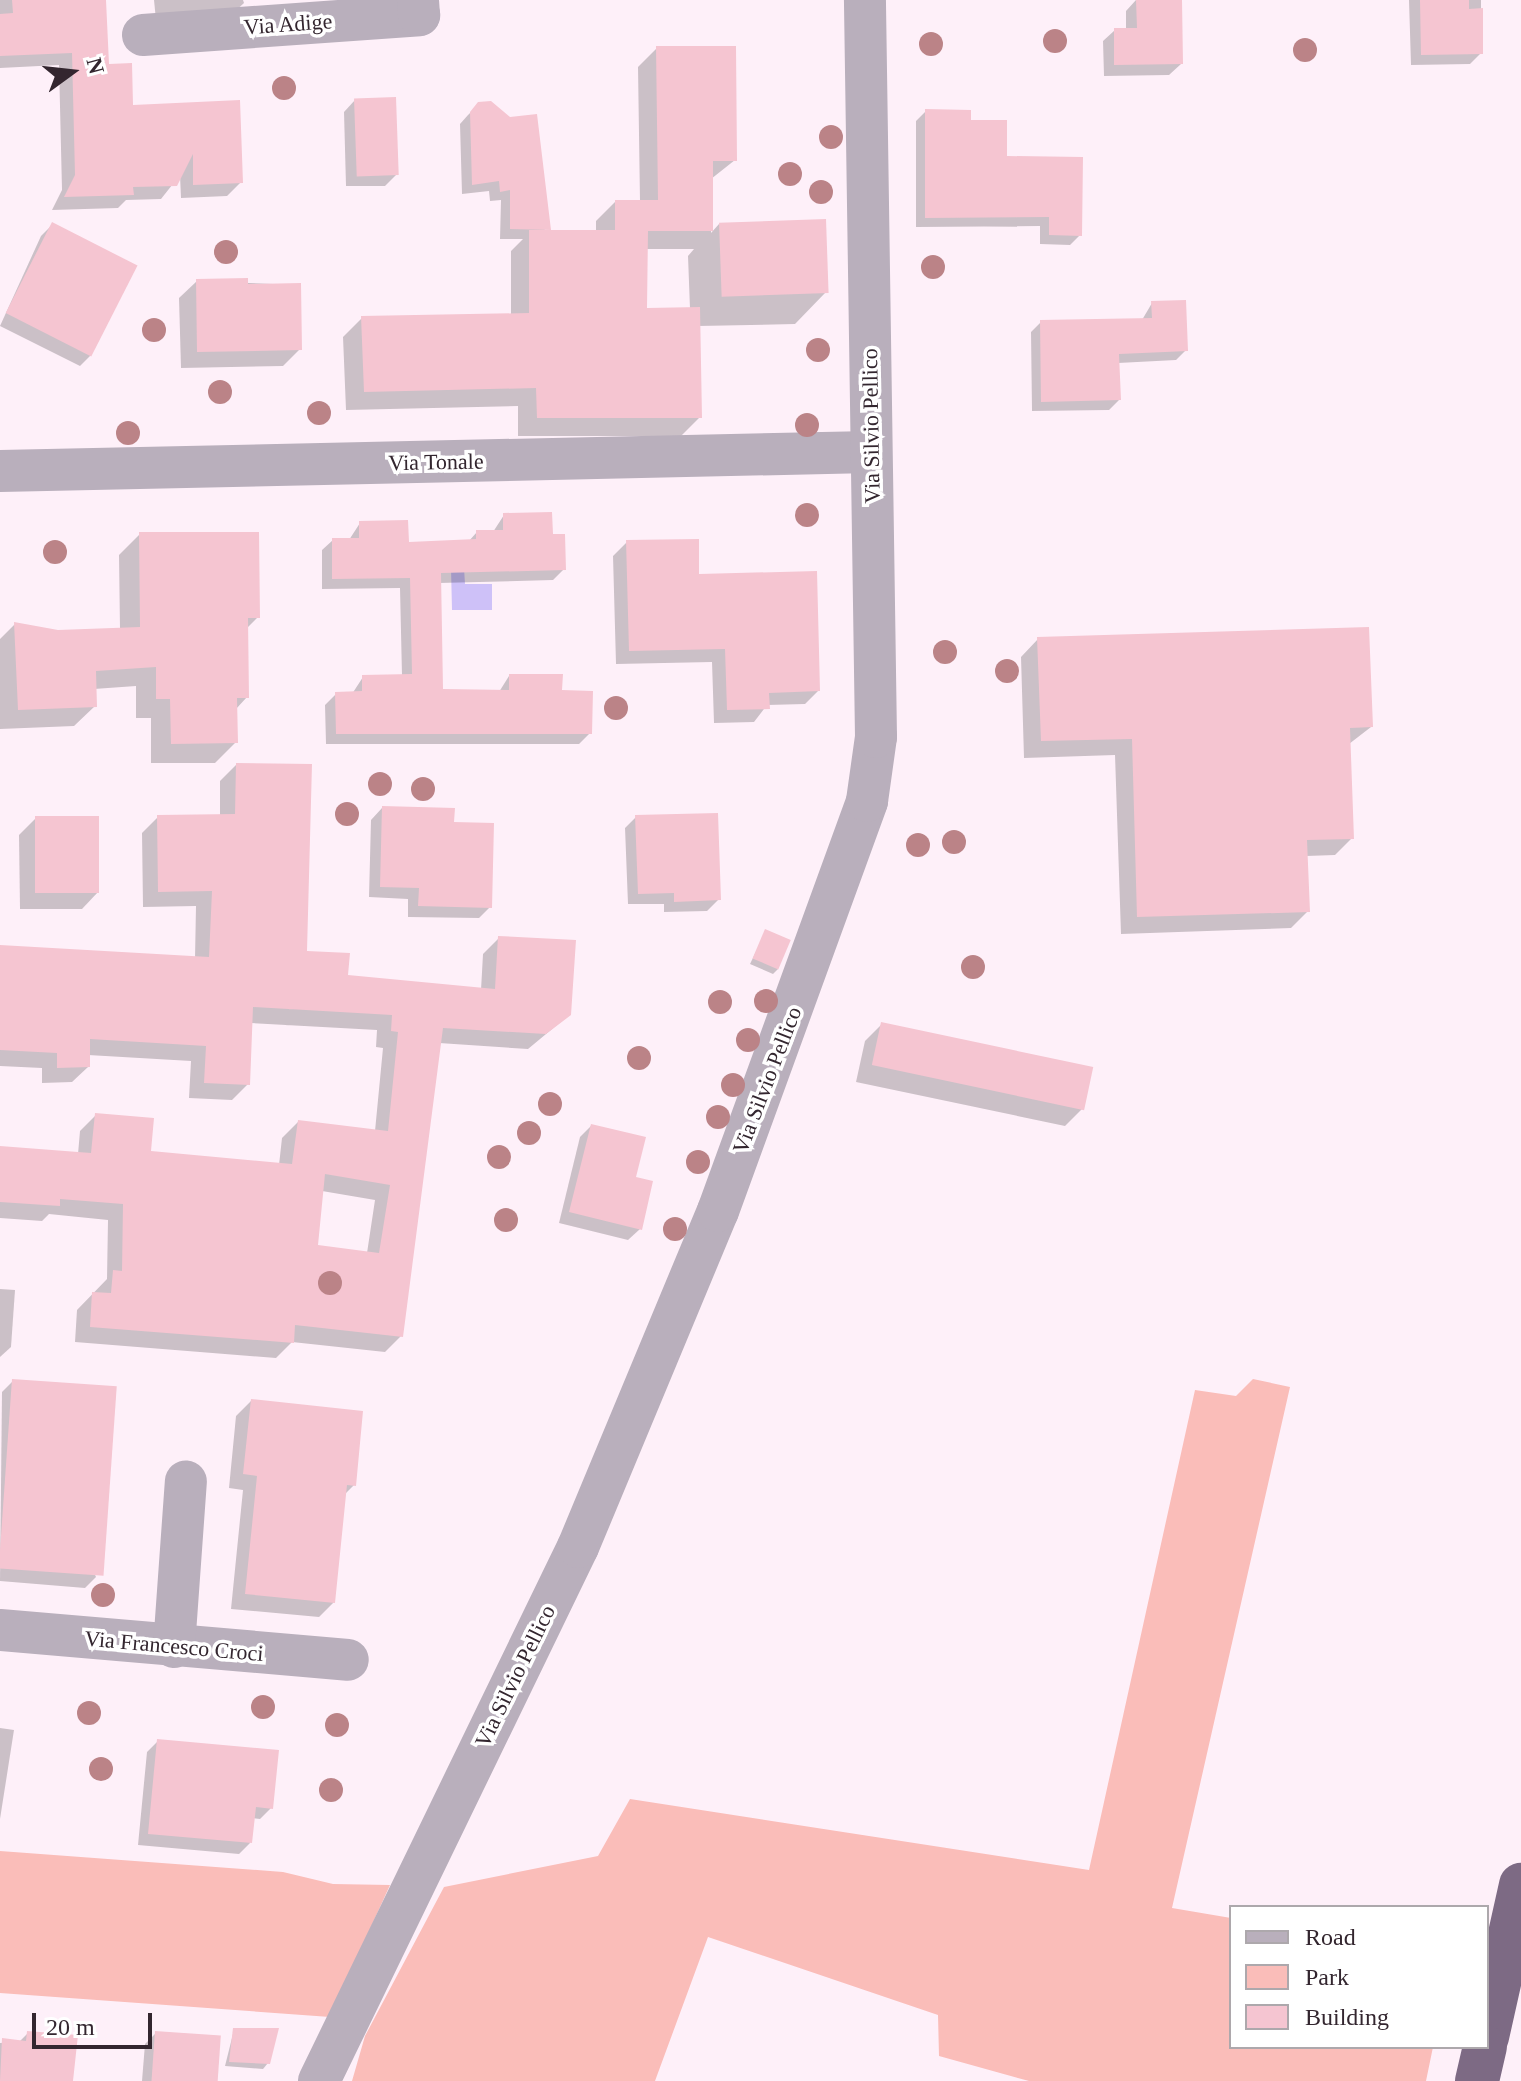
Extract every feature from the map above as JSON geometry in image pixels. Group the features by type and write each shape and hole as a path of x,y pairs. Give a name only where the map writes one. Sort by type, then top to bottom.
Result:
{"highway":[{"path":"1489,2028 1521,1885"},
{"path":"1477,2081 1485,2049"}],"street":[{"name":"Via Adige","path":"143,35 419,15 418,0"},
{"name":"Via Silvio Pellico","path":"319,2081 578,1547 718,1211 848,866 867,801 876,737 865,0"},
{"name":"Via Tonale","path":"0,471 871,452"},
{"path":"174,1647 186,1481"},
{"name":"Via Francesco Croci","path":"0,1630 348,1660"}],"green space":[{"path":"1253,1379 1290,1387 1172,1908 1229,1918 1229,2049 1433,2049 1426,2081 1029,2081 939,2056 938,2015 708,1937 655,2081 352,2081 365,2036 444,1887 598,1856 630,1799 1089,1870 1195,1390 1236,1396"},
{"path":"0,1851 283,1872 333,1884 390,1885 330,2017 0,1993"}],"shaded area":[{"path":"451,568 464,568 465,584 492,584 492,610 452,610"}],"building":[{"path":"12,0 106,0 109,64 132,63 133,105 240,100 243,183 193,185 193,154 177,186 133,187 134,195 64,197 75,175 72,53 0,56 0,14 13,13"},
{"path":"1136,0 1182,0 1183,64 1114,65 1114,28 1137,28"},
{"path":"1420,0 1469,0 1469,9 1483,8 1483,54 1421,55"},
{"path":"656,46 736,46 737,161 713,161 713,231 648,231 647,308 700,307 702,418 537,418 536,388 364,392 361,316 529,313 529,230 615,230 615,200 658,200"},
{"path":"396,97 399,175 357,176 354,98"},
{"path":"491,101 510,117 537,114 551,230 510,229 510,190 500,192 499,181 472,185 470,112 478,102"},
{"path":"925,109 971,110 971,120 1007,120 1007,156 1083,157 1082,236 1049,235 1049,217 925,218"},
{"path":"826,219 829,293 722,297 719,223"},
{"path":"52,222 138,266 91,356 6,313"},
{"path":"248,278 248,284 301,283 302,350 197,352 196,279"},
{"path":"1186,300 1188,351 1119,354 1121,400 1041,402 1040,320 1152,318 1151,301"},
{"path":"552,512 553,534 565,534 566,570 441,573 443,689 509,690 509,674 563,674 562,690 593,691 592,734 336,734 335,692 362,691 362,675 412,674 410,578 332,579 332,538 359,538 359,521 408,520 409,542 476,539 476,530 503,530 503,513"},
{"path":"139,532 259,532 260,618 248,618 249,698 237,698 238,743 171,744 170,699 156,699 156,667 96,671 97,707 18,710 14,622 58,630 140,627"},
{"path":"699,539 699,574 817,571 820,691 769,693 770,709 727,710 725,649 629,651 626,540"},
{"path":"1369,627 1373,727 1350,728 1354,839 1307,840 1310,912 1137,917 1132,739 1041,741 1037,637"},
{"path":"236,763 312,764 307,951 350,953 348,975 495,989 498,936 576,940 571,1015 546,1034 443,1028 403,1337 295,1325 294,1343 90,1327 92,1292 111,1293 113,1270 122,1271 123,1204 60,1199 60,1206 0,1202 0,1146 91,1153 95,1113 154,1118 151,1151 292,1164 298,1120 388,1131 398,1032 391,1031 392,1015 253,1007 250,1085 204,1083 206,1046 90,1039 90,1067 57,1068 57,1053 0,1050 0,945 209,957 212,891 158,892 157,815 235,814","holes":["325,1174 390,1185 379,1253 318,1245"]},
{"path":"382,806 455,808 454,822 494,823 492,908 418,906 419,888 380,887"},
{"path":"718,813 721,900 674,902 674,893 638,894 635,815"},
{"path":"35,816 99,816 99,893 35,893"},
{"path":"765,929 791,940 778,969 752,958"},
{"path":"881,1022 1093,1067 1084,1110 872,1065"},
{"path":"591,1124 646,1137 636,1177 653,1181 642,1230 569,1212"},
{"path":"12,1379 117,1386 103,1576 0,1569"},
{"path":"251,1399 363,1411 356,1486 347,1485 335,1603 245,1594 257,1476 243,1474"},
{"path":"157,1739 279,1750 273,1809 256,1807 252,1843 148,1834"},
{"path":"233,2028 279,2028 270,2064 229,2062"},
{"path":"27,2031 78,2035 73,2081 0,2081 2,2038 26,2041"},
{"path":"155,2031 221,2036 218,2081 152,2081"}]}
